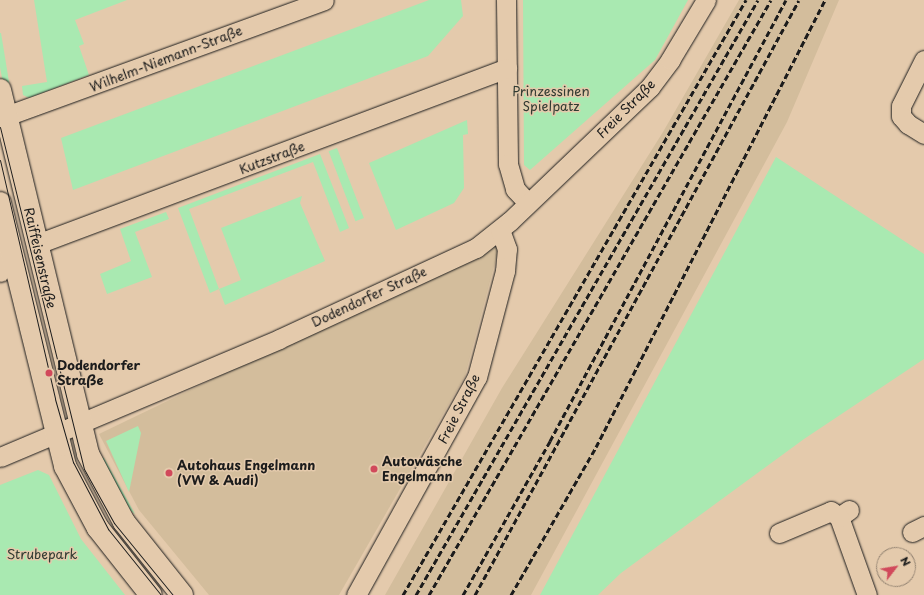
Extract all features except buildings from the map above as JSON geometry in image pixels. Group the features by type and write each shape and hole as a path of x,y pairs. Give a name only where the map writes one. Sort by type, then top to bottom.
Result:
{"main road":[{"name":"Raiffeisenstraße","path":"0,90 37,244 66,430"},
{"name":"Raiffeisenstraße","path":"0,202 9,243 66,430"},
{"path":"0,202 17,232 66,430 65,466 89,513 151,595"},
{"path":"66,430 93,466 114,508 182,595"}],"street":[{"name":"Wilhelm-Niemann-Straße","path":"6,116 324,0"},
{"path":"506,0 508,164 515,189 528,203"},
{"name":"Freie Straße","path":"528,203 650,87 670,60 706,0"},
{"path":"924,60 901,106 902,116 908,124 924,134"},
{"name":"Kutzstraße","path":"37,244 507,68"},
{"name":"Dodendorfer Straße","path":"0,457 66,430 466,253 500,230 528,203"},
{"name":"Freie Straße","path":"356,595 477,377 505,271 507,249 500,230"},
{"path":"0,272 9,243"},
{"path":"780,533 831,511 844,513 867,595"}],"shaded area":[{"path":"739,0 839,0 787,122 531,595 385,595 502,388 663,132"},
{"path":"501,240 465,376 339,595 209,595 139,510 99,434"}],"green space":[{"path":"34,0 127,0 75,20 84,44 79,46 89,75 29,98 23,95 22,86 47,82"},
{"path":"429,0 461,0 463,16 428,56 73,190 61,138"},
{"name":"Prinzessinen Spielpatz","path":"523,0 688,0 655,60 530,170 524,165"},
{"path":"0,33 12,100 4,88 0,67"},
{"path":"467,120 468,134 463,135 464,188 454,203 396,230 369,163"},
{"path":"337,148 364,218 355,221 329,151"},
{"path":"320,154 349,228 340,232 313,162 189,209 219,289 210,293 178,208"},
{"path":"776,157 924,254 924,359 804,439 621,573 598,595 540,595"},
{"path":"302,196 300,203 325,261 225,305 219,289 241,280 221,228"},
{"path":"166,212 169,219 135,232 152,277 107,294 100,274 131,261 120,229"},
{"path":"138,426 141,433 129,492 106,441"},
{"path":"100,457 104,458 135,514 126,507"},
{"name":"Strubepark","path":"38,470 49,475 81,539 125,595 0,595 0,485"}],"tram line":[{"path":"0,127 84,469 114,523 173,595"},
{"path":"0,160 55,399 73,462 108,529 161,595"}],"railway":[{"path":"403,595 746,0"},
{"path":"416,595 758,0"},
{"path":"429,595 771,0"},
{"path":"463,595 550,441 786,0"},
{"path":"475,595 799,0"},
{"path":"511,595 596,447 825,0"}],"place":[{"name":"Dodendorfer Straße","path":"49,373"},
{"name":"Autowäsche Engelmann","path":"374,469"},
{"name":"Autohaus Engelmann (VW & Audi)","path":"169,473"}]}
